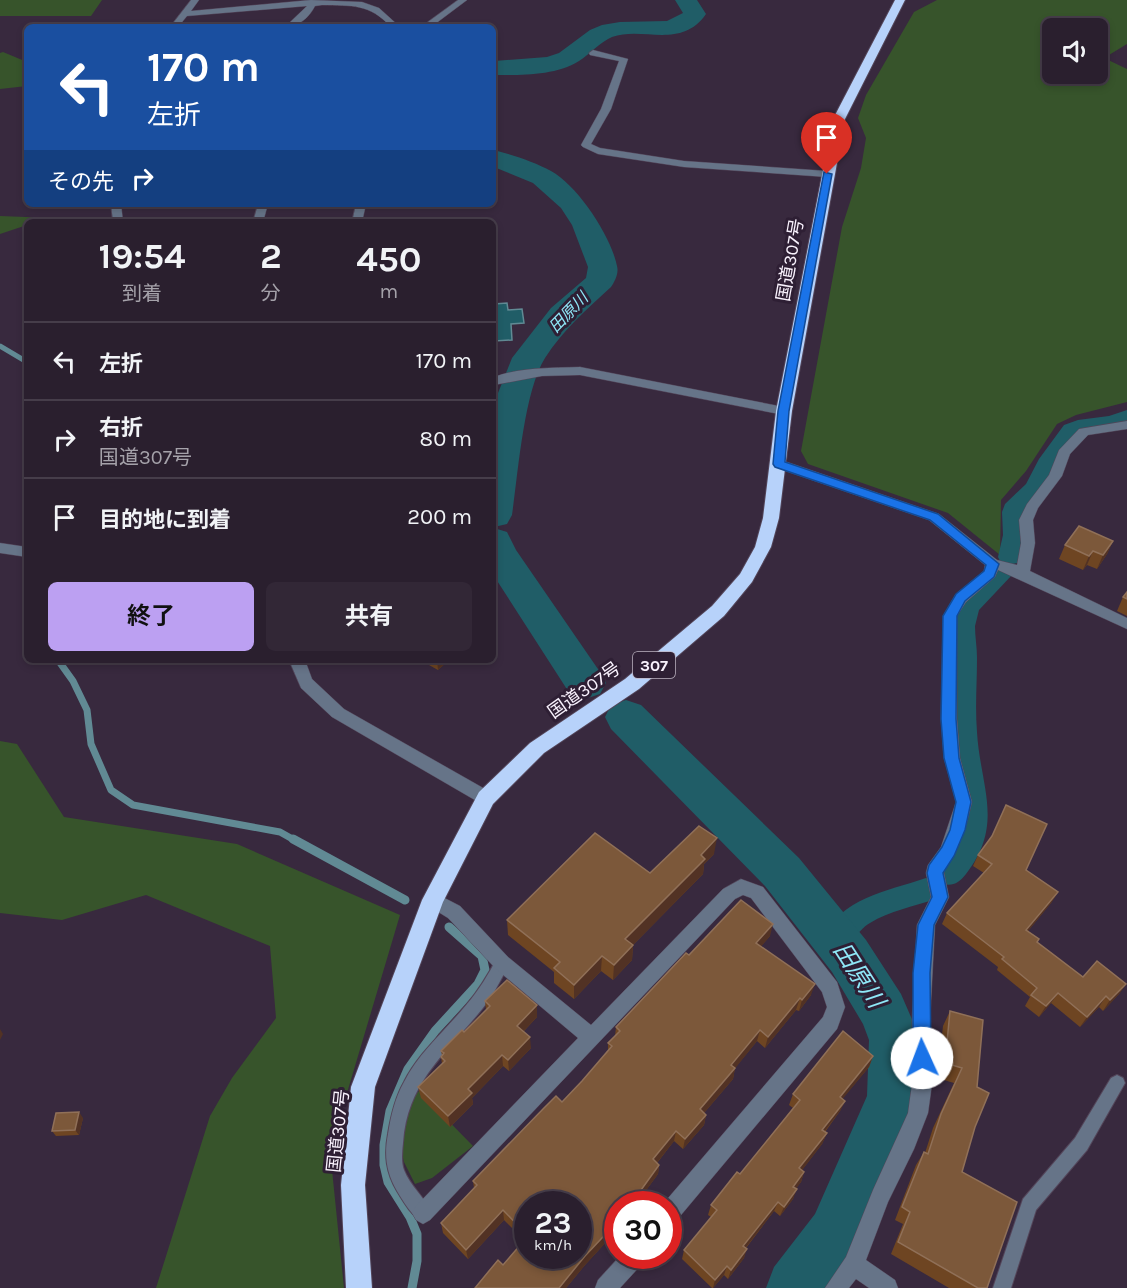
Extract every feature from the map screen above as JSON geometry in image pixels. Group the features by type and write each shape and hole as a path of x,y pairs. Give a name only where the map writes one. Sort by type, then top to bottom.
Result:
{"highway":[{"name":"国道307号","path":"359,1288 353,1185 363,1087 432,900 486,798 537,748 632,684 733,595 746,578 763,547 771,518 784,411 839,119 900,0"}],"street":[{"path":"177,24 195,0"},
{"path":"429,24 463,0"},
{"path":"185,14 295,1 364,4 375,9 392,24"},
{"path":"293,24 308,12 313,2"},
{"path":"593,53 624,59 606,109 586,145 598,151 684,164 827,174"},
{"path":"496,380 508,376 533,373 568,370 591,372 784,411"},
{"path":"1022,573 1028,543 1026,520 1032,507 1055,476 1064,453 1084,432 1127,425"},
{"path":"779,464 934,517 993,564 1007,566 1127,624"},
{"path":"0,548 24,552"},
{"path":"836,1288 854,1264 880,1197 908,1142 918,1113 923,1077 921,1020 926,925 940,897 935,873 937,865 948,851 957,830 964,802 952,758 949,719 950,616 961,598 990,573 993,564"},
{"path":"298,663 306,681 317,695 338,713 486,798"},
{"path":"423,1213 729,894 741,887 757,892 830,988 836,1007 830,1023 682,1199"},
{"path":"432,900 454,912 502,963 591,1037"},
{"path":"854,1264 887,1288"},
{"path":"606,1288 623,1269"}],"lane":[{"path":"423,1213 396,1172 394,1163 401,1102 420,1068 493,985 502,963"},
{"path":"1002,1288 1029,1205 1081,1144 1117,1083"}],"shaded area":[{"path":"0,0 102,0 91,16 0,16"},
{"path":"937,0 1127,0 1127,44 1108,56 1108,18 1042,18 1042,84 1108,84 1108,60 1127,69 1127,402 1076,415 1057,424 1026,471 1001,500 1000,555 948,513 808,464 801,451 842,227 861,168 866,138 858,118 866,95 914,12"},
{"path":"3,52 24,61 24,86 0,89 0,53"},
{"path":"0,216 51,218 24,219 24,226 0,234"},
{"path":"507,303 508,310 522,309 524,323 511,324 512,340 496,341 496,304"},
{"path":"0,741 17,744 64,817 237,844 400,915 330,1150 344,1288 156,1288 210,1116 232,1078 276,1018 270,946 146,895 62,920 0,913"},
{"path":"419,1091 473,1146 432,1178 415,1184 404,1162 400,1146 405,1105"}],"building":[{"path":"1079,526 1113,541 1103,555 1093,551 1089,556 1065,545"},
{"path":"1006,805 1047,824 1026,870 1058,892 1026,930 1039,939 1037,942 1083,977 1097,961 1126,984 1110,1000 1106,996 1087,1017 1058,993 1046,1006 1031,995 1037,988 1002,959 1004,957 947,913 992,864 978,855 992,836"},
{"path":"699,826 717,838 701,855 705,859 625,939 633,945 614,965 602,956 574,985 554,968 560,962 507,920 595,833 650,873"},
{"path":"741,900 773,924 756,943 815,984 802,1000 800,998 768,1037 760,1030 731,1065 735,1068 700,1109 706,1115 685,1139 676,1131 653,1159 659,1165 640,1191 604,1191 604,1236 592,1249 592,1191 514,1191 514,1221 503,1210 466,1250 441,1223 477,1185 473,1181 543,1109 556,1096 562,1102 582,1081 612,1046 608,1043 620,1031 616,1027 686,953 689,955"},
{"path":"507,980 537,1005 517,1026 530,1037 508,1060 502,1055 468,1089 472,1093 448,1116 418,1087 445,1061 441,1057 444,1053 441,1051 490,1006 485,1001"},
{"path":"950,1011 983,1020 977,1087 989,1093 975,1127 962,1172 1017,1202 987,1288 978,1288 898,1242 910,1212 902,1207 924,1152 928,1154 941,1114 962,1068 945,1063"},
{"path":"843,1031 873,1056 840,1097 845,1101 822,1130 827,1133 799,1168 804,1172 793,1187 797,1189 784,1207 778,1202 743,1246 747,1249 731,1270 727,1266 715,1280 684,1250 717,1210 711,1205 737,1172 740,1174 800,1100 793,1094"},
{"path":"79,1112 75,1130 52,1131 56,1113"},
{"path":"514,1252 514,1269 574,1269 559,1288 475,1288 498,1260 503,1265"}],"waterway":[{"name":"田原川","path":"496,68 531,67 558,62 610,30 678,26 695,14 686,0"},
{"name":"田原川","path":"496,159 543,177 572,203 586,225 603,267 600,281 562,315 528,358 513,398 496,503"},
{"path":"0,346 24,360"},
{"path":"1009,557 1014,535 1013,512 1016,504 1035,488 1049,459 1071,430 1078,426 1112,422 1127,416"},
{"name":"田原川","path":"496,547 585,683"},
{"path":"949,874 971,842 976,812 964,734 964,621 971,604 1001,575"},
{"path":"60,663 73,681 87,710 91,744 111,790 133,805 280,832 296,841"},
{"name":"田原川","path":"626,717 782,872 849,956 883,1011 895,1040 894,1097 835,1234 795,1288"},
{"path":"293,839 405,900"},
{"path":"836,940 851,920 862,912 926,890"},
{"path":"412,1288 417,1261 417,1234 410,1217 388,1182 384,1165 384,1145 390,1111 408,1069 435,1031 478,984 485,970 482,956 449,927"}],"route":[{"path":"827,174 784,411 779,464 934,517 952,529 993,564 990,573 954,605 950,616 949,719 952,758 964,802 957,830 948,851 937,865 935,873 940,897 926,925 922,973 922,1058"}]}
